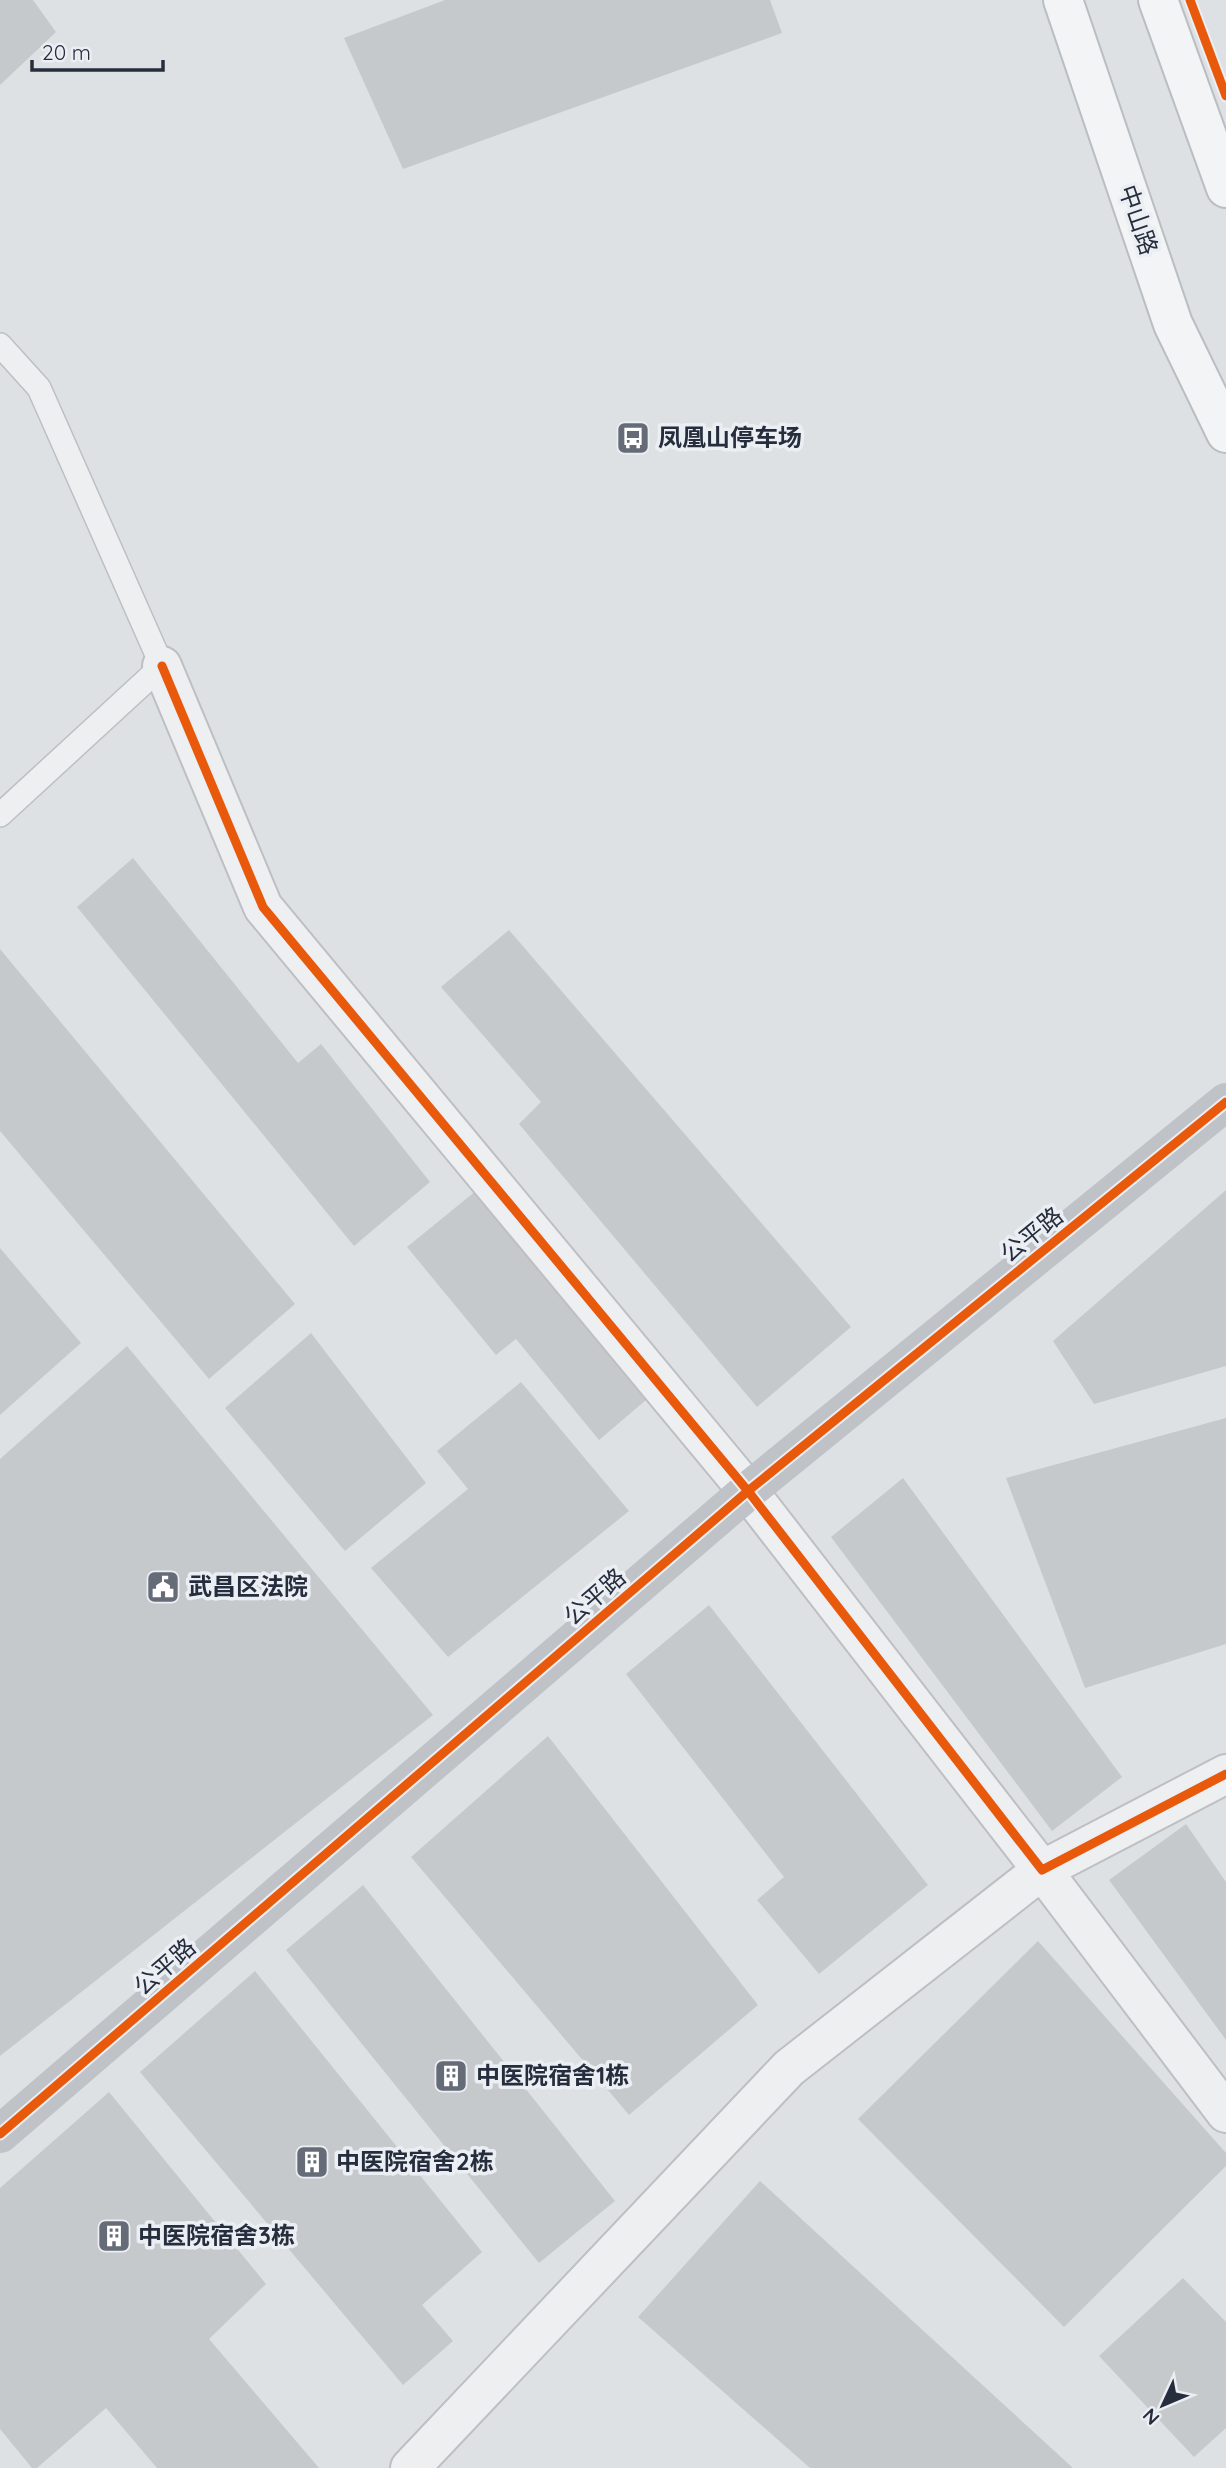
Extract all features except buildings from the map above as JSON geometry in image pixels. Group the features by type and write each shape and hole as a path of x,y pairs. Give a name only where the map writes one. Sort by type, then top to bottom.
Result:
{"main road":[{"name":"中山路","path":"1063,0 1173,324 1226,433"},
{"path":"1158,0 1226,188"}],"street":[{"path":"162,666 263,907 748,1491 1042,1870 1226,2113"},
{"name":"公平路","path":"0,2134 748,1491 1226,1102"},
{"path":"410,2468 789,2068 1042,1870 1226,1774"}],"lane":[{"path":"0,345 39,388 162,666 0,815"}],"cycle path":[{"path":"1190,0 1226,96"},
{"path":"162,666 263,907 748,1491 1042,1870 1226,1774"},
{"path":"0,2134 748,1491 1226,1102"}],"place":[{"name":"凤凰山停车场","path":"633,438"},
{"name":"武昌区法院","path":"163,1587"},
{"name":"中医院宿舍1栋","path":"451,2076"},
{"name":"中医院宿舍2栋","path":"312,2162"},
{"name":"中医院宿舍3栋","path":"114,2236"}]}
